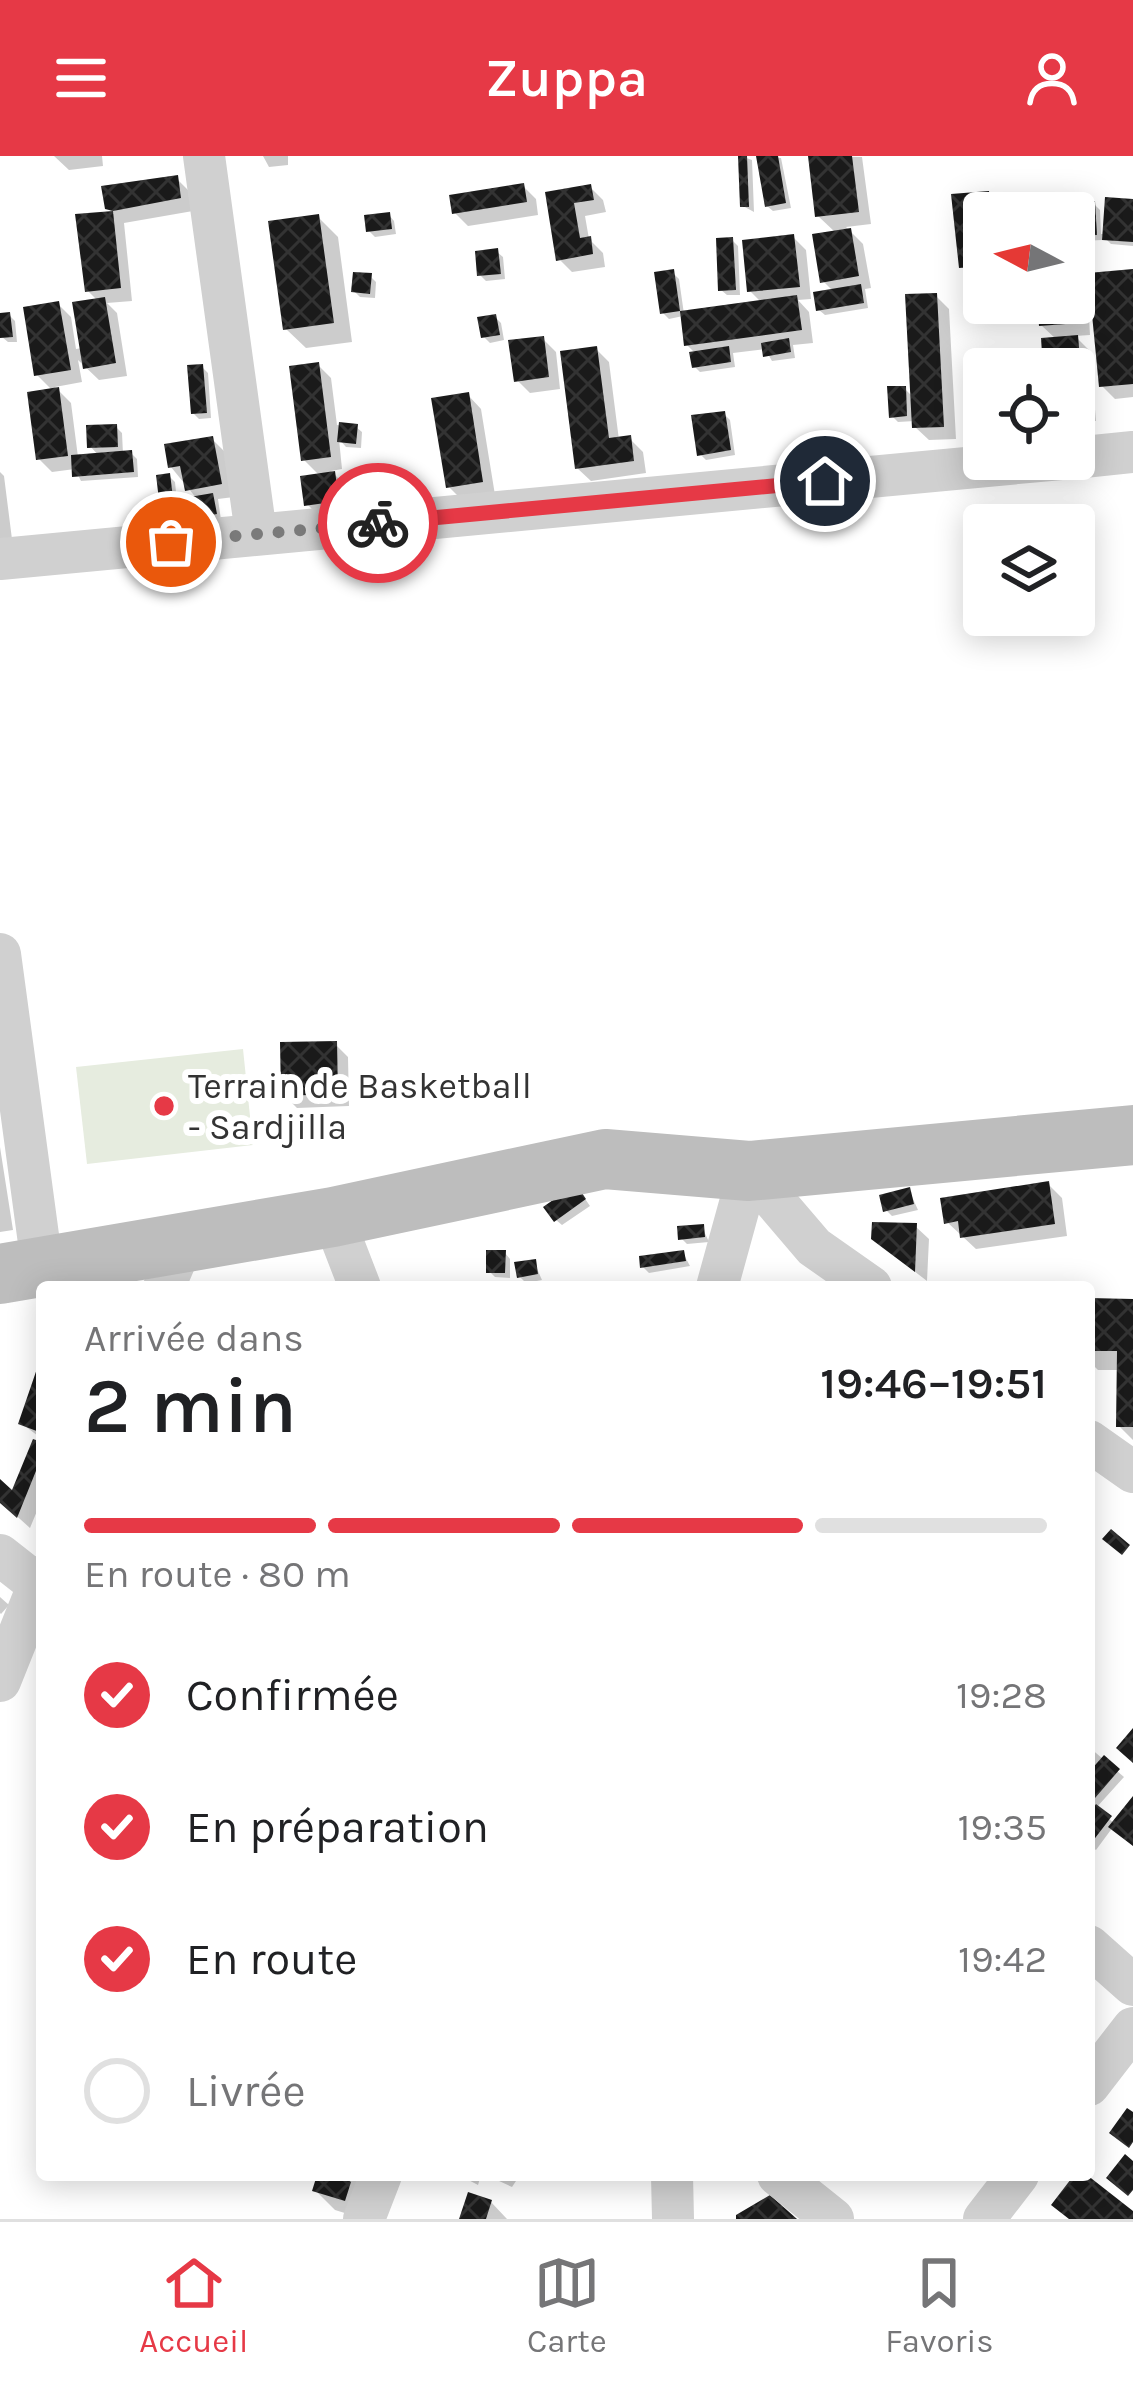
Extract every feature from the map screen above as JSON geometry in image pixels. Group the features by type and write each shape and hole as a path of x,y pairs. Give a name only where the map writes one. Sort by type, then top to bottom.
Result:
{"street":[{"path":"207,156 256,534"},
{"path":"1095,456 1133,452"},
{"path":"0,560 963,468"},
{"path":"0,954 21,1270 173,1266 333,1217 604,1159 749,1171 1133,1135"},
{"path":"719,1281 749,1171"},
{"path":"749,1171 814,1246 863,1281"},
{"path":"333,1217 358,1281"},
{"path":"1095,1445 1133,1472"},
{"path":"0,1555 36,1580"},
{"path":"0,1681 36,1595"},
{"path":"1095,1951 1133,1985"},
{"path":"1095,2077 1133,2028"},
{"path":"364,2219 379,2181"},
{"path":"672,2181 674,2219"},
{"path":"786,2181 833,2219"},
{"path":"984,2219 1013,2181"}],"shaded area":[{"name":"Terrain de Basketball - Sardjilla","path":"243,1049 253,1145 87,1164 76,1067"}],"building":[{"path":"738,156 747,156 749,207 740,207"},
{"path":"756,156 778,156 786,203 765,207"},
{"path":"808,156 852,156 859,212 815,217"},
{"path":"178,175 181,198 105,209 101,186"},
{"path":"524,183 527,202 452,214 449,195"},
{"path":"591,184 594,200 574,203 580,238 591,236 593,254 556,261 545,192"},
{"path":"963,193 963,268 959,268 951,194"},
{"path":"1105,197 1133,199 1133,242 1102,240"},
{"path":"113,211 121,288 85,292 75,214"},
{"path":"390,212 392,229 366,232 364,215"},
{"path":"319,214 334,323 283,330 268,221"},
{"path":"851,228 859,276 820,283 812,234"},
{"path":"794,234 800,287 747,292 742,240"},
{"path":"733,237 736,290 718,291 716,238"},
{"path":"498,248 501,274 477,276 475,251"},
{"path":"674,269 680,311 660,314 654,272"},
{"path":"1133,269 1133,384 1099,387 1093,324 1095,272"},
{"path":"353,272 372,273 370,294 351,292"},
{"path":"861,284 864,303 816,311 813,292"},
{"path":"937,293 944,427 912,428 905,294"},
{"path":"797,295 802,330 684,346 680,311"},
{"path":"105,297 116,363 83,369 72,302"},
{"path":"59,301 71,370 34,376 23,307"},
{"path":"10,312 13,337 0,338 0,313"},
{"path":"496,314 500,335 481,338 477,317"},
{"path":"1078,335 1079,348 1042,348 1041,338"},
{"path":"544,336 549,377 514,382 508,340"},
{"path":"789,338 791,352 763,357 761,343"},
{"path":"597,346 609,438 631,435 634,461 575,469 560,351"},
{"path":"729,346 731,362 692,368 689,352"},
{"path":"319,362 331,457 301,461 289,366"},
{"path":"203,364 207,413 191,414 187,365"},
{"path":"887,386 906,386 907,416 889,418"},
{"path":"59,387 68,456 36,460 27,392"},
{"path":"469,392 483,482 446,488 431,398"},
{"path":"725,411 731,450 697,456 691,415"},
{"path":"339,422 358,424 356,444 337,442"},
{"path":"117,424 118,447 87,448 86,425"},
{"path":"213,436 222,484 185,491 180,466 168,468 164,444"},
{"path":"132,450 134,472 72,477 71,455"},
{"path":"335,471 339,501 304,506 300,476"},
{"path":"170,473 173,498 159,500 156,475"},
{"path":"400,479 402,492 341,500 339,487"},
{"path":"213,493 217,514 176,522 172,500"},
{"path":"337,1041 338,1094 281,1096 280,1042"},
{"path":"1049,1181 1055,1224 960,1238 958,1221 944,1224 940,1198"},
{"path":"576,1184 586,1199 554,1222 543,1207"},
{"path":"910,1187 914,1204 883,1212 879,1195"},
{"path":"872,1222 917,1223 915,1272 871,1239"},
{"path":"704,1224 705,1237 678,1240 677,1226"},
{"path":"486,1250 506,1250 505,1273 486,1273"},
{"path":"684,1250 686,1261 640,1268 639,1256"},
{"path":"536,1259 538,1274 517,1278 514,1262"},
{"path":"1095,1298 1133,1299 1133,1427 1116,1427 1117,1351 1095,1351"},
{"path":"36,1372 36,1431 18,1424"},
{"path":"36,1440 36,1471 17,1518 0,1503 0,1479 12,1490"},
{"path":"1111,1529 1130,1545 1122,1555 1102,1539"},
{"path":"1133,1728 1133,1763 1116,1748"},
{"path":"1104,1755 1120,1769 1095,1798 1095,1765"},
{"path":"1133,1796 1133,1846 1108,1827"},
{"path":"1095,1805 1112,1816 1095,1838"},
{"path":"1127,2108 1133,2112 1129,2148 1109,2133"},
{"path":"1125,2154 1133,2161 1133,2190 1128,2196 1106,2178"},
{"path":"315,2181 351,2182 345,2201 312,2191"},
{"path":"1069,2181 1095,2181 1133,2211 1133,2219 1069,2219 1051,2205"},
{"path":"468,2192 492,2200 486,2219 459,2219"},
{"path":"770,2195 797,2219 736,2219 736,2215"}],"way so far":[{"path":"171,542 378,523"}],"place":[{"name":"Terrain de Basketball - Sardjilla","path":"164,1106"}],"route":[{"path":"378,523 825,481"}]}
